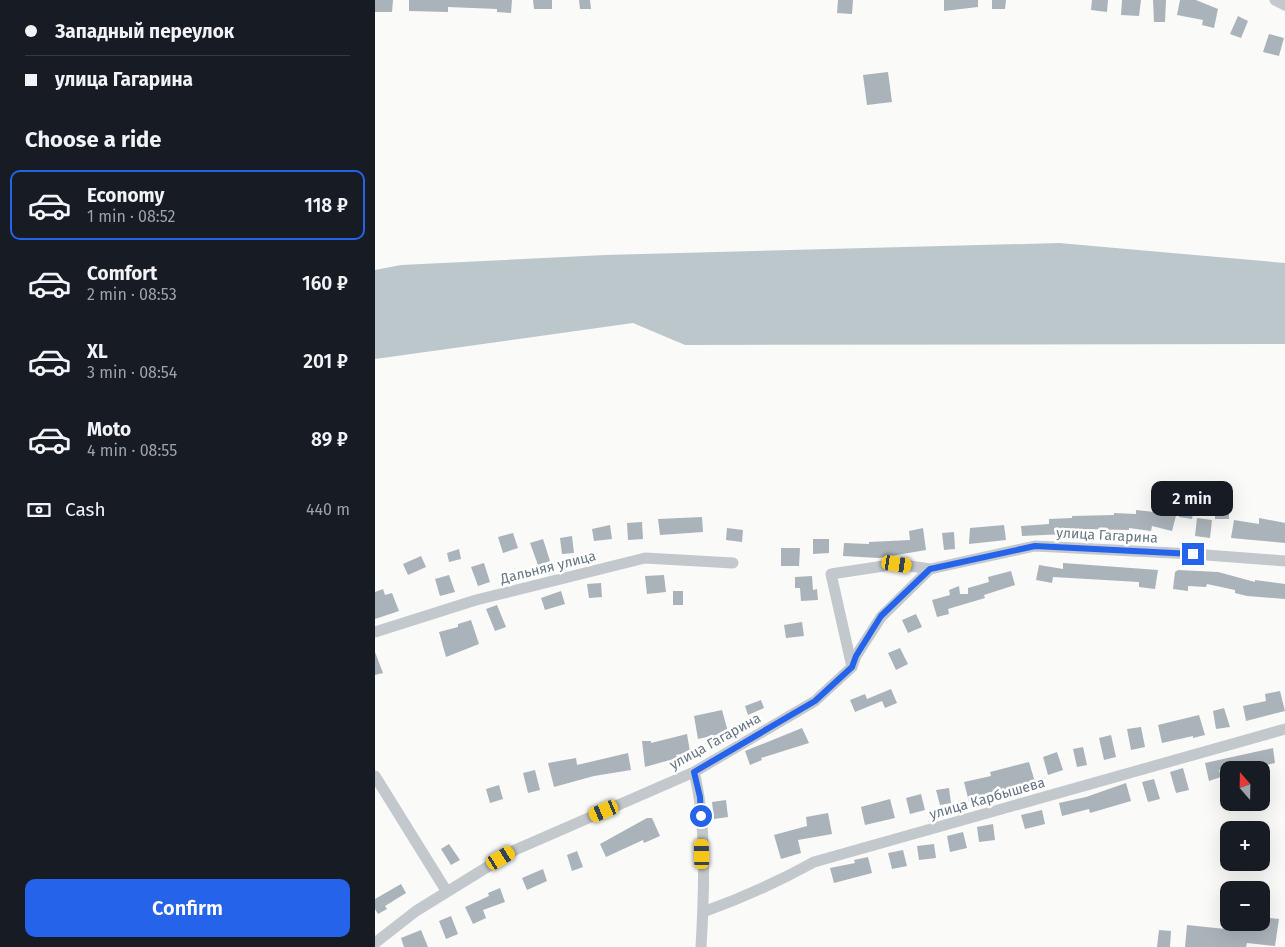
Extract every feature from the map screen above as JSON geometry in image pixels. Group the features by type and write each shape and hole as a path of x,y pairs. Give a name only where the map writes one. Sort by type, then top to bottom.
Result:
{"street":[{"path":"1275,0 1285,4"},
{"name":"улица Гагарина","path":"852,667 831,574 897,564 930,569 1035,546 1285,561"},
{"name":"Дальняя улица","path":"375,632 476,600 645,558 733,563"},
{"name":"улица Гагарина","path":"375,943 416,911 515,850 694,772 815,701 852,667 856,656 881,616 930,569"},
{"name":"улица Карбышева","path":"703,912 739,899 781,880 814,862 1285,729"},
{"path":"694,772 700,797 703,912 701,947"},
{"path":"375,776 447,892"}],"shaded area":[{"path":"1059,243 1285,263 1285,344 685,345 633,323 375,359 375,270 401,265 605,255"}],"building":[{"path":"375,0 393,0 392,12 375,12"},
{"path":"409,0 512,0 511,13 497,12 497,9 448,7 448,12 409,11"},
{"path":"533,0 552,0 552,9 534,9"},
{"path":"579,0 590,0 591,9 580,9"},
{"path":"838,0 853,0 852,14 837,13"},
{"path":"944,0 978,0 978,7 944,11"},
{"path":"992,0 1006,0 1005,9 992,9"},
{"path":"1092,0 1108,0 1107,12 1091,10"},
{"path":"1122,0 1141,0 1139,16 1121,15"},
{"path":"1153,0 1166,0 1165,22 1154,22"},
{"path":"1180,0 1196,0 1218,9 1214,28 1202,25 1203,20 1177,15"},
{"path":"1238,16 1248,21 1241,38 1230,34"},
{"path":"1269,34 1284,38 1279,56 1263,52"},
{"path":"888,72 892,102 867,105 863,75"},
{"path":"1182,500 1195,502 1192,519 1179,517"},
{"path":"1215,501 1229,501 1229,519 1215,519"},
{"path":"1164,509 1177,512 1172,531 1152,526 1151,531 1129,528 1129,530 1085,529 1066,532 1066,534 1022,536 1021,526 1049,524 1049,519 1072,518 1072,516 1114,515 1114,513 1136,514 1136,510 1163,513"},
{"path":"702,517 703,532 660,535 658,519"},
{"path":"1197,518 1212,520 1210,538 1195,536"},
{"path":"1259,518 1285,523 1285,543 1231,538 1234,520 1259,524"},
{"path":"642,522 643,539 628,540 627,523"},
{"path":"610,525 612,539 594,541 592,529"},
{"path":"1004,525 1006,540 969,544 970,528"},
{"path":"727,528 743,530 742,542 726,540"},
{"path":"923,528 926,550 879,558 843,556 844,543 869,544 869,542 910,540 909,531"},
{"path":"954,532 955,549 944,550 942,533"},
{"path":"513,533 518,548 503,553 498,537"},
{"path":"572,536 574,553 562,554 560,538"},
{"path":"543,539 550,561 538,565 530,543"},
{"path":"813,539 829,539 829,553 813,554"},
{"path":"781,548 800,548 799,566 781,566"},
{"path":"459,549 461,559 449,562 447,553"},
{"path":"421,556 426,567 408,575 403,564"},
{"path":"484,563 490,582 478,586 471,567"},
{"path":"1063,563 1158,570 1155,589 1139,587 1139,582 1053,577 1052,583 1036,580 1039,565 1063,569"},
{"path":"1178,570 1218,572 1255,582 1255,580 1285,584 1285,599 1247,596 1235,593 1235,590 1207,584 1206,587 1188,586 1188,591 1173,589 1175,572"},
{"path":"1011,571 1015,585 984,595 985,598 948,609 949,614 937,617 932,600 950,595 949,590 959,586 960,594 968,594 968,588 989,582 988,577"},
{"path":"449,575 455,592 440,596 435,579"},
{"path":"664,575 666,592 647,594 645,576"},
{"path":"812,576 813,590 817,589 818,600 801,601 800,588 795,588 795,577"},
{"path":"601,583 602,597 589,598 587,584"},
{"path":"383,589 385,595 392,593 399,611 375,619 375,592"},
{"path":"561,591 565,604 545,610 541,598"},
{"path":"673,591 683,591 683,605 673,605"},
{"path":"497,605 506,627 495,631 486,609"},
{"path":"916,614 922,627 908,633 902,620"},
{"path":"471,620 479,644 446,657 439,632 458,627 458,624"},
{"path":"802,622 804,636 786,638 784,625"},
{"path":"900,648 908,664 896,670 888,653"},
{"path":"375,652 383,673 375,675"},
{"path":"891,689 897,703 885,708 882,701 855,712 850,700 865,694 867,699"},
{"path":"1280,691 1285,711 1246,721 1243,706 1266,701 1265,694"},
{"path":"761,700 764,708 748,715 745,706"},
{"path":"1224,708 1230,727 1216,729 1213,711"},
{"path":"722,710 728,732 698,739 694,716"},
{"path":"1199,715 1205,735 1162,743 1158,725"},
{"path":"1141,727 1145,747 1131,750 1127,729"},
{"path":"802,728 809,743 761,758 762,760 750,765 745,751"},
{"path":"687,734 690,752 676,755 677,758 645,767 642,741 651,741 651,743"},
{"path":"1111,735 1116,757 1104,760 1099,738"},
{"path":"1083,747 1087,765 1077,767 1073,749"},
{"path":"1273,748 1275,763 1270,764 1270,761 1220,761 1220,777 1209,781 1205,763"},
{"path":"1057,752 1063,770 1048,775 1043,757"},
{"path":"628,753 631,770 594,776 554,787 548,763 576,758 577,765"},
{"path":"1029,762 1035,782 987,794 988,798 969,802 964,782 991,776 990,772"},
{"path":"1183,768 1189,790 1176,793 1170,772"},
{"path":"535,770 540,790 528,793 523,773"},
{"path":"1154,779 1160,799 1148,802 1142,782"},
{"path":"1126,783 1131,801 1090,813 1089,809 1062,816 1059,803 1086,797"},
{"path":"499,785 503,799 490,803 486,789"},
{"path":"949,788 951,803 940,805 936,790"},
{"path":"921,794 925,810 910,814 906,798"},
{"path":"890,799 895,818 865,825 861,807"},
{"path":"726,800 728,817 714,819 712,802"},
{"path":"1042,810 1045,824 1025,829 1021,815"},
{"path":"828,813 832,834 798,840 801,853 781,859 774,835 807,826 806,817"},
{"path":"647,818 652,818 660,836 644,843 643,840 606,857 600,844"},
{"path":"993,824 995,840 979,842 977,827"},
{"path":"963,832 967,848 950,852 947,836"},
{"path":"449,844 460,860 451,865 441,849"},
{"path":"934,844 936,858 919,860 917,846"},
{"path":"903,850 907,866 892,869 888,853"},
{"path":"577,851 583,867 572,871 567,855"},
{"path":"868,857 872,873 834,883 830,868 855,863 854,860"},
{"path":"543,869 547,881 527,890 522,878"},
{"path":"401,884 406,893 385,906 387,909 378,914 375,909 375,899"},
{"path":"500,888 505,902 483,910 486,918 473,924 465,907 489,896 488,893"},
{"path":"451,916 458,934 446,939 439,921"},
{"path":"1270,918 1279,919 1275,946 1247,943 1246,947 1185,947 1187,925 1220,928 1220,931 1270,931"},
{"path":"421,930 428,947 404,947 401,938"},
{"path":"1159,930 1171,931 1170,947 1157,947"}],"route":[{"path":"701,816 700,797 694,772 815,701 852,667 856,656 881,616 930,569 1035,546 1193,554"}]}
